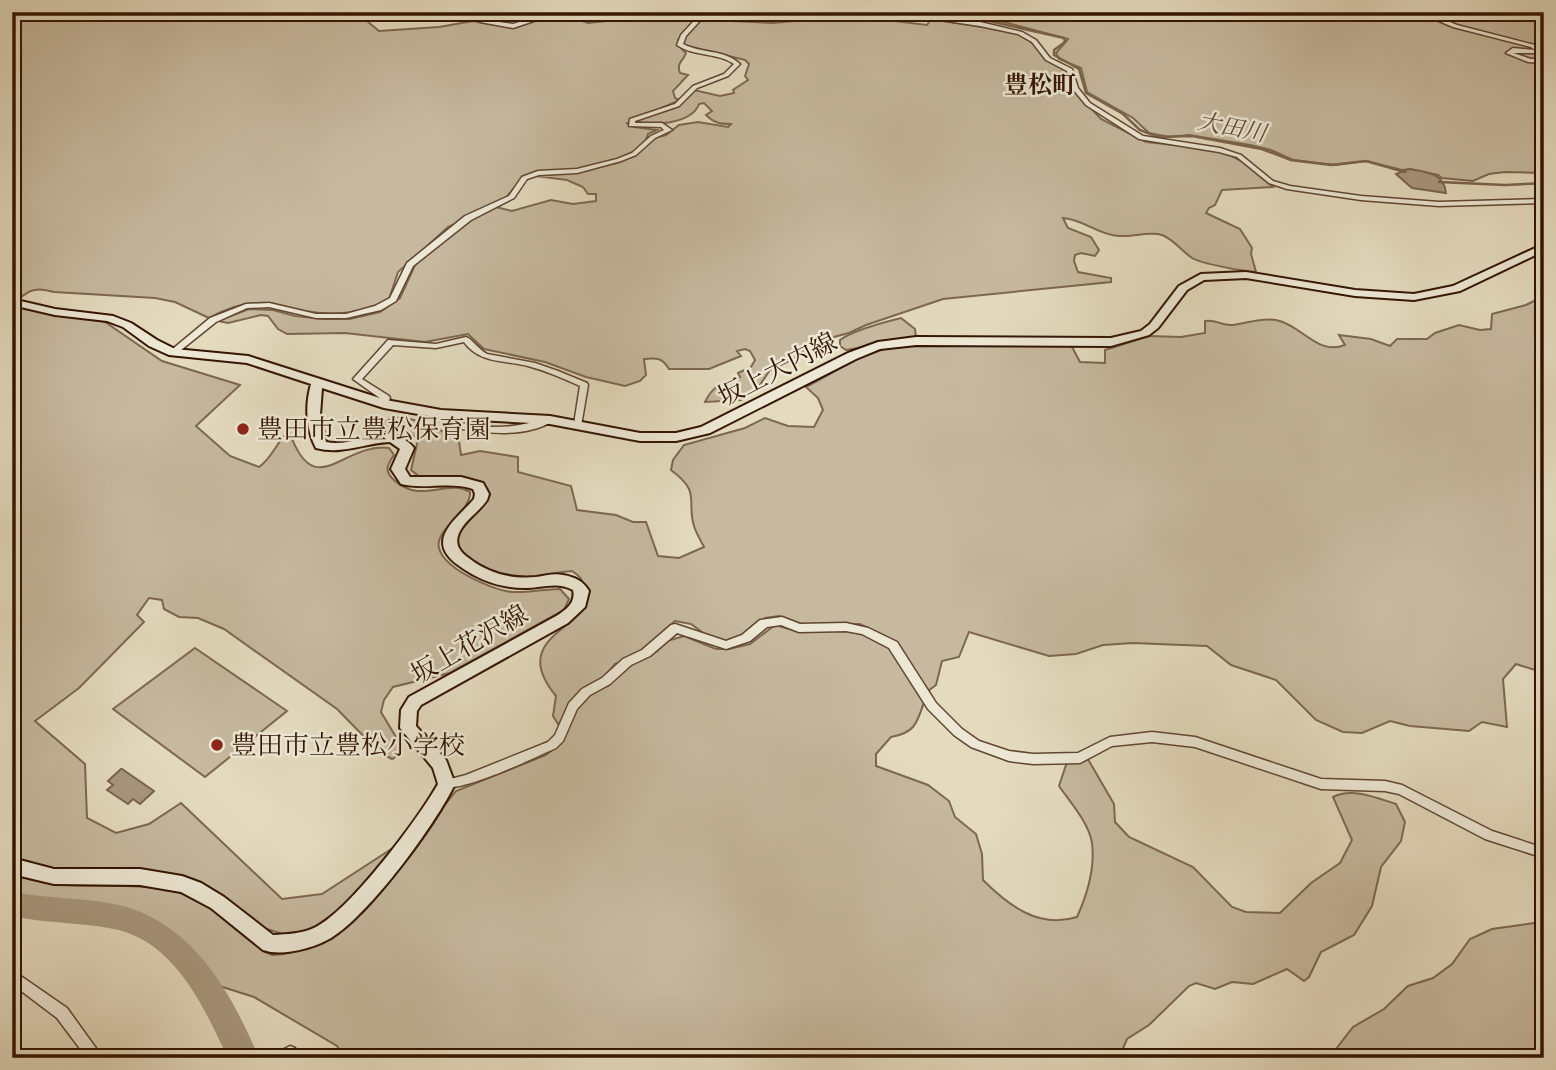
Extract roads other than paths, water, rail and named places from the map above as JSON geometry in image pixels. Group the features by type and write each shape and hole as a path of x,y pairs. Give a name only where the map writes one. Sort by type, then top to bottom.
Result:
{"main road":[{"name":"坂上大内線","path":"12,302 117,320 153,344 173,352 248,360 317,385 384,404 441,414 550,420 640,437 664,438 690,434 722,422 852,356 897,343 1111,342 1134,338 1154,326 1189,282 1201,277 1246,275 1365,294 1425,296 1456,289 1544,247"},
{"name":"坂上花沢線","path":"317,385 314,395 317,436 321,445 340,449 381,438 398,439 407,448 398,469 406,481 421,484 471,482 481,489 481,500 453,531 450,542 453,554 468,566 500,582 570,582 578,587 582,594 580,604 572,614 415,701 409,710 408,728 440,765 447,784"},
{"path":"12,866 30,874 59,879 145,878 182,884 203,893 270,944 289,943 324,933 341,919 436,806 447,784"}],"street":[{"path":"422,12 467,13 482,21 510,26 558,12"},
{"path":"173,352 181,343 222,314 246,306 270,305 299,313 326,316 346,316 378,308 393,299 410,265 468,218 512,197 524,178 538,173 577,171 634,153 653,137 670,130 662,125 631,125 632,120 677,105 695,87 726,75 737,64 729,58 680,45 683,36 705,12"},
{"path":"889,12 980,24 1020,33 1034,41 1048,59 1070,70 1075,88 1088,104 1126,130 1152,141 1185,143 1230,153 1279,185 1310,191 1428,203 1544,201"},
{"path":"1421,12 1455,26 1533,46 1538,49 1535,52 1513,50 1509,53 1530,61 1544,61"},
{"path":"384,404 386,398 357,379 391,342 436,346 466,339 471,349 485,357 523,363 584,384 578,424"},
{"path":"444,422 489,430 535,427 550,420"},
{"path":"447,784 467,780 552,745 559,738 573,706 586,692 606,681 627,662 646,653 675,628 726,645 746,638 764,623 782,621 799,628 846,626 879,636 893,645 932,706 958,732 975,744 1009,756 1033,759 1080,758 1110,742 1152,737 1195,742 1321,784 1385,786 1402,790 1489,835 1544,853"},
{"path":"12,976 62,1013 96,1058"}],"waterway":[{"name":"大田川","path":"981,12 989,21 1064,38 1065,42 1054,50 1054,55 1079,69 1086,93 1123,114 1140,130 1158,137 1192,136 1262,149 1291,160 1331,165 1366,161 1405,172"},
{"name":"大田川","path":"1439,182 1505,185 1544,183"},
{"path":"12,904 120,918 143,926 164,938 197,973 244,1058"}],"place":[{"name":"豊田市立豊松保育園","path":"243,429"},
{"name":"豊田市立豊松小学校","path":"217,745"}],"district":[{"name":"豊松町","path":"1040,85"}]}
